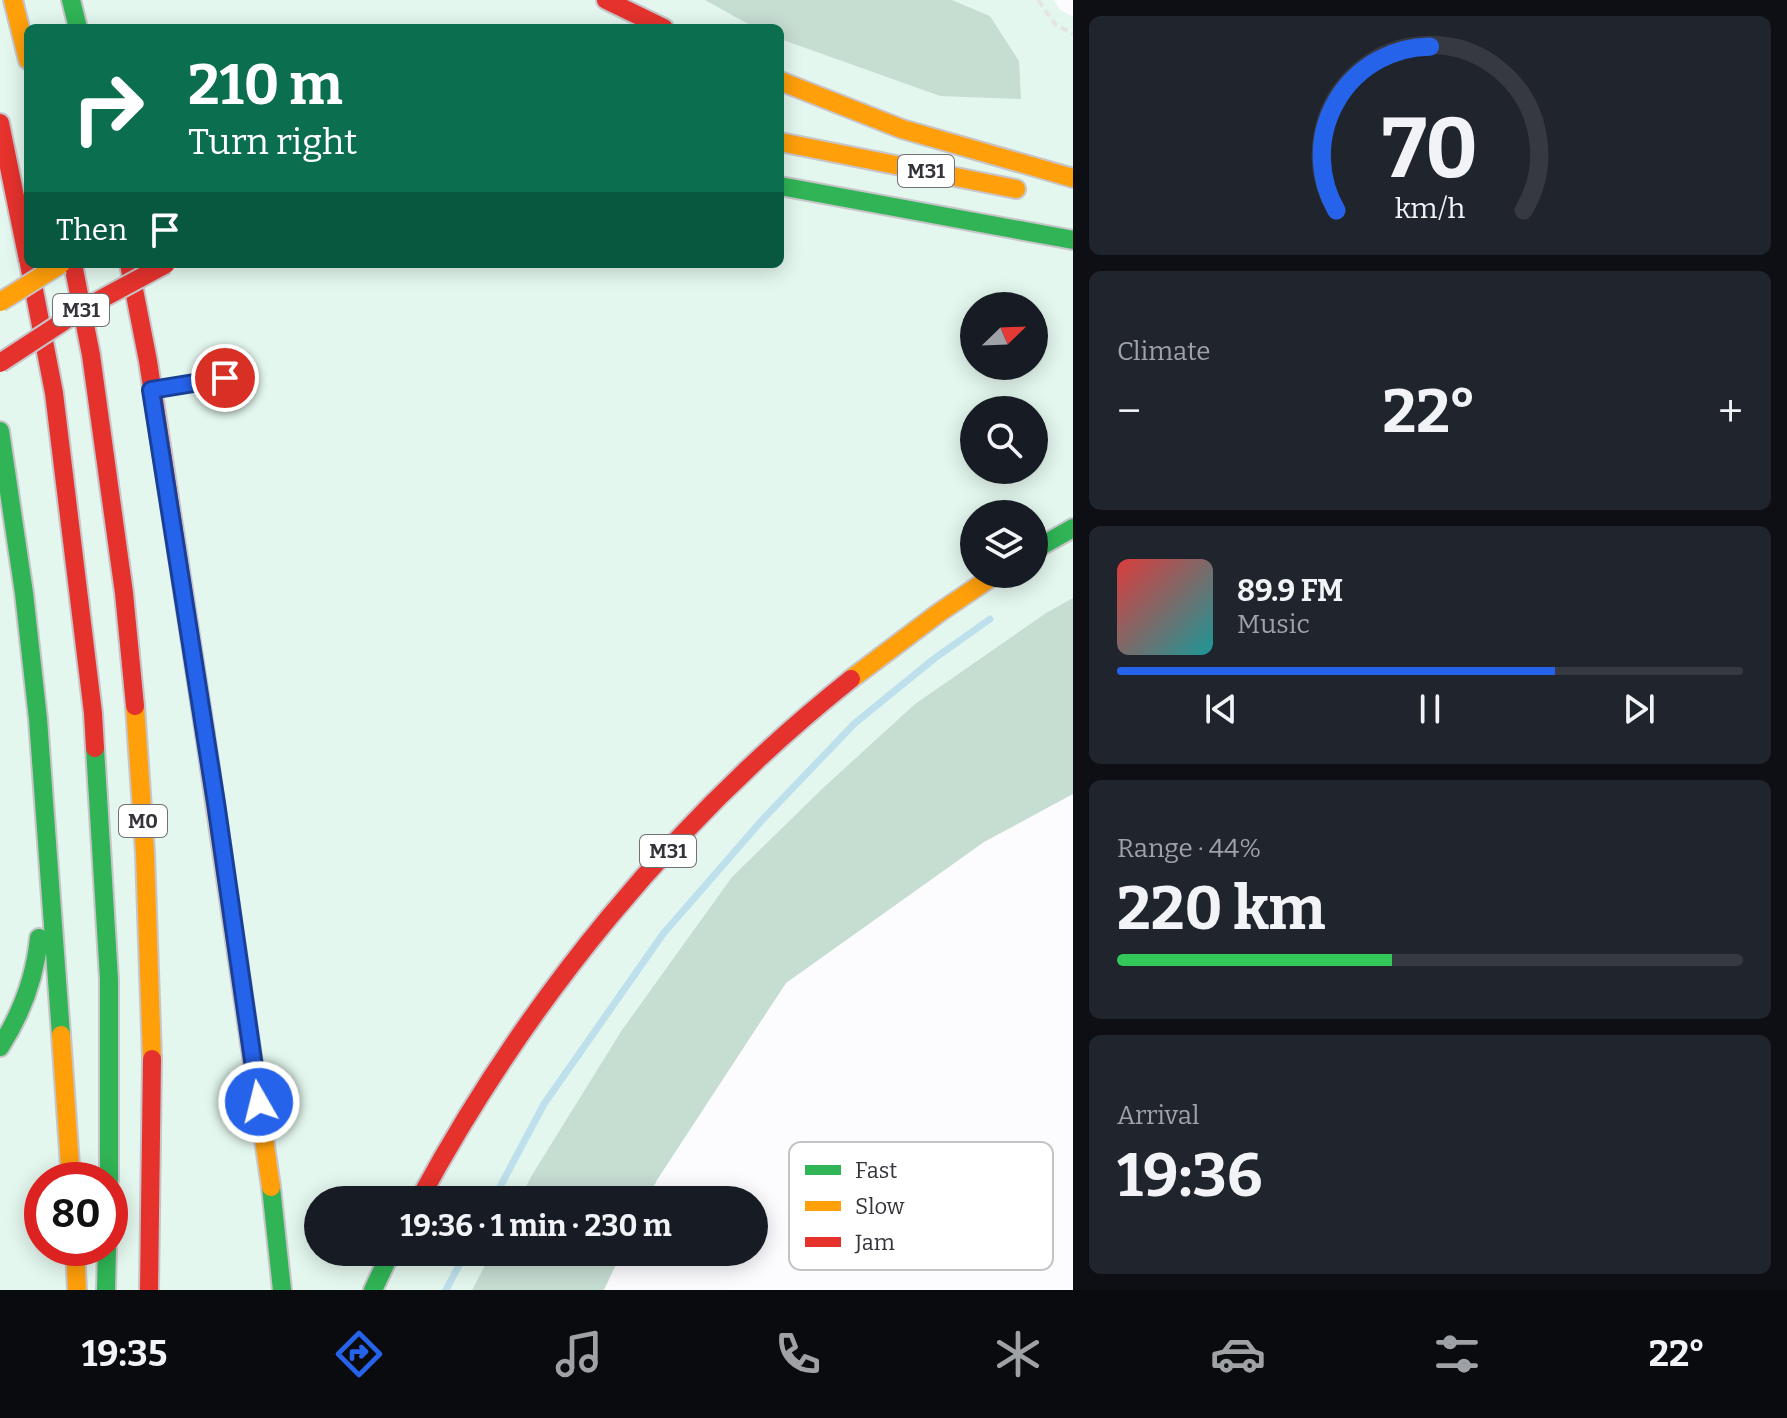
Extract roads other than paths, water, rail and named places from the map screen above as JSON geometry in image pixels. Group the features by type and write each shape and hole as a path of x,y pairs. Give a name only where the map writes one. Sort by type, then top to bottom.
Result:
{"highway":[{"path":"13,0 24,44"},
{"path":"71,0 77,24"},
{"path":"606,0 656,24"},
{"name":"M31","path":"784,83 902,129 1073,178"},
{"name":"M0","path":"0,123 24,242"},
{"name":"M31","path":"784,143 1027,191"},
{"name":"M31","path":"784,187 1073,240"},
{"name":"M0","path":"29,268 56,408 93,713 109,979 109,1162"},
{"name":"M31","path":"0,302 55,268"},
{"name":"M0","path":"74,268 93,371 134,689 145,853 152,1065 149,1290"},
{"path":"130,268 148,361 216,803 276,1221 282,1290"},
{"name":"M31","path":"0,363 110,293 158,268"},
{"path":"0,431 38,719 70,1162"},
{"path":"1048,542 1073,528"},
{"name":"M31","path":"427,1186 457,1132 539,1009 591,938 649,870 769,750 837,692 975,588"},
{"path":"0,1047 24,1006 39,943 45,814"},
{"path":"76,1266 77,1290"},
{"path":"106,1290 107,1266"},
{"path":"373,1290 384,1266"}],"lane":[{"path":"151,390 225,378"}],"waterway":[{"path":"500,1186 544,1104 663,934 763,819 855,723 935,658 990,619"},
{"path":"446,1290 459,1266"}]}
